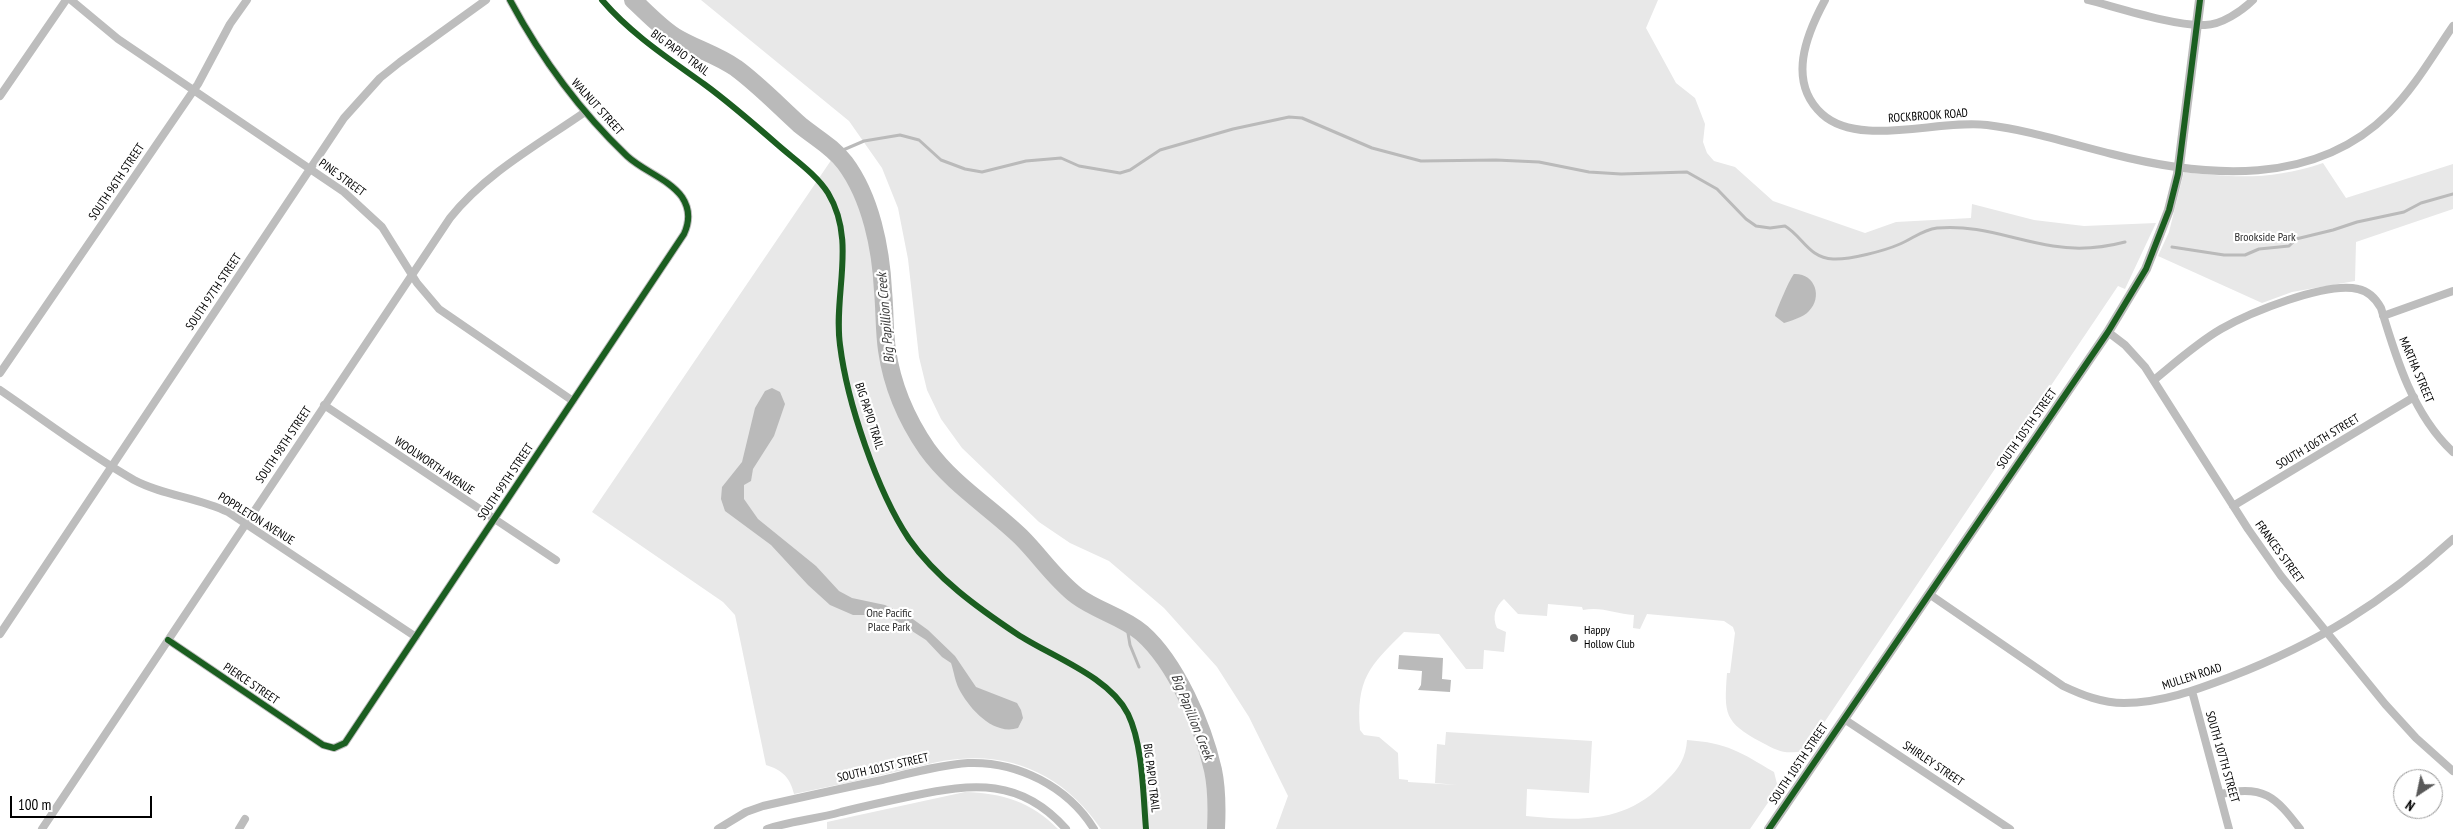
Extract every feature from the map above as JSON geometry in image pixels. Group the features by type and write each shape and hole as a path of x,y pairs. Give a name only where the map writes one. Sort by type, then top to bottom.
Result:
{"street":[{"path":"0,96 66,0"},
{"name":"PINE STREET","path":"70,0 118,39 344,192 372,216 390,239 430,300 448,317 573,401"},
{"name":"SOUTH 96TH STREET","path":"0,373 194,91 230,24 247,0"},
{"name":"SOUTH 97TH STREET","path":"0,634 344,118 380,78 486,0"},
{"name":"WALNUT STREET","path":"510,0 542,58 585,112 629,158 674,189 682,197 688,210"},
{"name":"ROCKBROOK ROAD","path":"1825,0 1805,48 1801,72 1812,102 1821,114 1837,125 1851,130 1868,131 1941,124 1989,125 2036,134 2114,155 2179,166 2256,172 2303,164 2336,151 2364,134 2389,113 2411,87 2453,26"},
{"path":"2088,0 2206,25 2217,23 2244,8 2253,0"},
{"name":"SOUTH 105TH STREET","path":"1769,829 2108,332 2137,286 2157,246 2169,210 2179,166 2200,0"},
{"name":"SOUTH 98TH STREET","path":"42,829 450,218 472,193 585,112"},
{"name":"SOUTH 99TH STREET","path":"323,745 334,748 345,743 684,234 689,217 688,210"},
{"name":"MARTHA STREET","path":"2154,380 2191,349 2220,330 2254,312 2289,299 2325,291 2358,289 2372,296 2381,308 2414,397 2435,432 2453,452"},
{"path":"2383,316 2453,291"},
{"name":"FRANCES STREET","path":"2108,332 2135,355 2154,380 2233,506 2280,576 2416,738 2453,770"},
{"name":"POPPLETON AVENUE","path":"0,390 112,466 150,487 214,505 246,524 416,637"},
{"name":"SOUTH 106TH STREET","path":"2233,506 2414,397"},
{"name":"WOOLWORTH AVENUE","path":"324,406 556,560"},
{"name":"MULLEN ROAD","path":"1929,594 2043,674 2083,695 2107,701 2136,703 2161,700 2192,691 2265,664 2327,633 2394,590 2453,539"},
{"name":"PIERCE STREET","path":"168,640 180,650 323,745"},
{"name":"SOUTH 107TH STREET","path":"2192,691 2229,829"},
{"name":"SHIRLEY STREET","path":"1844,719 2010,829"},
{"name":"SOUTH 101ST STREET","path":"718,829 738,816 764,806 956,764 984,763 1014,768 1055,788 1077,807 1094,829"},
{"path":"767,829 965,786 992,787 1007,790 1042,807 1066,829"},
{"path":"2221,794 2249,789 2263,793 2280,804 2300,829"},
{"path":"239,829 245,819"}],"green space":[{"name":"Happy Hollow Club","path":"701,0 1658,0 1646,28 1676,83 1695,98 1705,124 1703,142 1707,153 1714,161 1735,167 1773,201 1865,233 1896,222 1971,218 1972,204 2034,220 2084,226 2156,223 2125,289 2118,286 1805,751 1786,752 1777,750 1749,735 1733,722 1729,715 1726,698 1727,673 1730,673 1735,633 1733,627 1724,621 1647,614 1640,629 1633,628 1634,615 1602,610 1583,610 1582,607 1548,604 1547,616 1518,614 1504,599 1498,605 1495,624 1497,628 1506,632 1504,652 1484,650 1483,669 1466,669 1439,634 1404,632 1382,655 1367,675 1360,698 1360,730 1364,735 1379,737 1398,753 1399,779 1408,780 1408,782 1457,785 1435,783 1437,744 1445,745 1446,732 1592,741 1589,793 1527,789 1526,816 1565,819 1602,816 1619,812 1635,805 1651,794 1678,767 1685,752 1687,740 1701,741 1724,746 1774,772 1778,788 1750,829 1276,829 1288,796 1249,717 1217,667 1164,608 1109,561 1070,543 1039,522 962,448 941,419 927,390 919,357 908,259 898,208 882,168 849,121"},
{"name":"One Pacific Place Park","path":"836,153 857,184 871,219 880,257 887,351 897,390 907,415 920,438 950,475 1011,527 1068,589 1084,601 1133,626 1153,644 1165,660 1187,696 1209,754 1215,786 1216,829 1101,829 1073,797 1040,773 1021,766 981,758 936,762 794,794 788,779 777,769 766,765 735,615 723,602 592,512"},
{"name":"Brookside Park","path":"2323,163 2346,198 2453,164 2453,209 2356,242 2355,281 2292,292 2262,303 2158,256 2169,232 2184,172 2220,176 2270,175 2305,169"},
{"path":"965,792 991,794 1016,801 1038,812 1058,829 827,829 827,822"}],"shaded area":[{"path":"1794,274 1807,277 1812,282 1815,287 1816,299 1807,313 1784,323 1775,316"},
{"path":"772,388 780,392 785,404 774,436 753,469 751,481 744,485 744,499 758,519 816,566 839,591 852,598 885,605 910,617 928,630 955,656 976,687 1017,703 1023,718 1018,728 1000,728 983,719 975,712 956,683 951,663 942,657 926,640 890,617 882,615 853,615 830,605 808,585 771,545 725,511 721,499 722,487 742,462 755,408 765,391"},
{"path":"1399,655 1443,658 1442,679 1451,680 1450,692 1418,690 1421,685 1422,671 1398,669"}],"waterway":[{"name":"Big Papillion Creek","path":"633,0 674,36 736,68 761,88 800,125 830,147 845,163 862,192 873,224 882,275 885,335 889,363 901,402 913,426 927,449 948,474 1021,537 1054,575 1069,589 1093,606 1134,627 1142,633 1166,661 1177,678 1195,715 1208,753 1215,784 1216,829"},
{"path":"836,153 864,141 900,135 919,140 941,160 965,169 982,172 1026,161 1061,158 1079,166 1120,173 1130,170 1160,150 1233,129 1289,117 1302,118 1372,148 1421,161 1496,160 1539,162 1589,172 1621,174 1687,172 1717,189 1746,219 1756,226 1770,228 1785,226 1812,251 1825,258 1857,257 1900,244 1927,230 1952,227 1981,230 2053,246 2071,248 2098,247 2125,242"},
{"path":"2172,247 2224,255 2245,255 2259,249 2289,246 2296,239 2357,222 2404,212 2421,203 2453,194"},
{"path":"1126,621 1130,645 1139,667"}],"cycle path":[{"path":"168,640 323,745 334,748 345,743 684,234 688,215 687,206 682,197 670,185 627,156 577,102 548,63 510,0"},
{"name":"BIG PAPIO TRAIL","path":"602,0 638,35 742,114 805,168 828,193 837,211 843,249 839,326 840,345 849,393 875,472 897,519 920,553 958,591 987,614 1017,634 1093,678 1119,701 1128,714 1137,740 1142,770 1146,829"},
{"path":"1769,829 2108,332 2146,269 2169,210 2178,174 2200,0"}],"place":[{"name":"Happy Hollow Club","path":"1574,638"}]}
